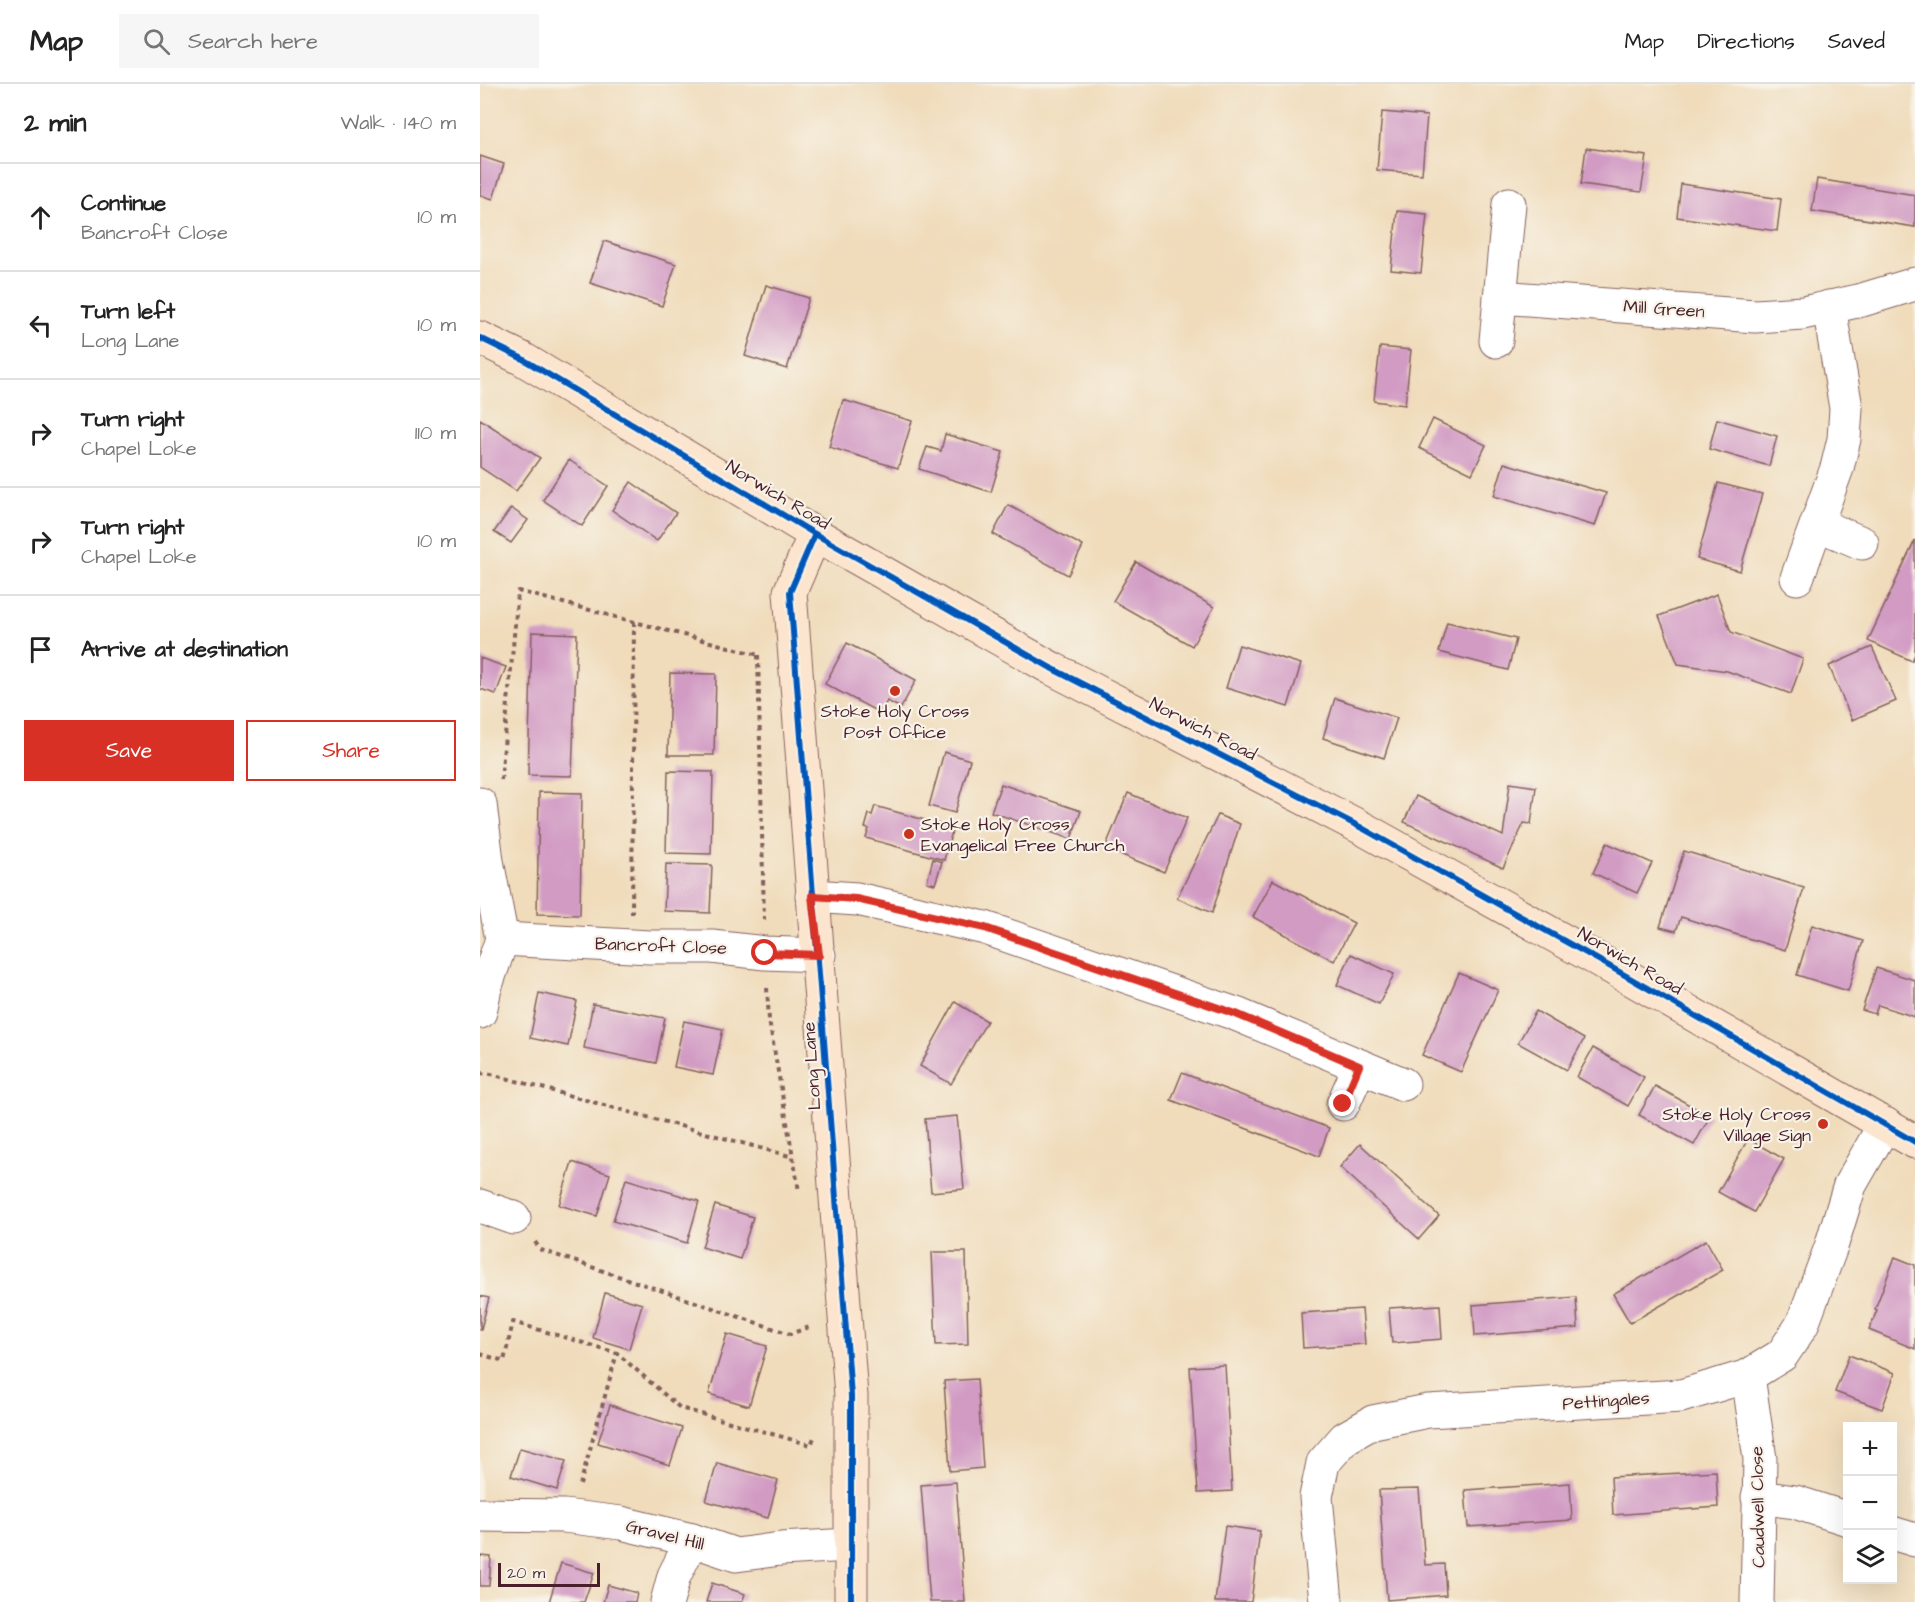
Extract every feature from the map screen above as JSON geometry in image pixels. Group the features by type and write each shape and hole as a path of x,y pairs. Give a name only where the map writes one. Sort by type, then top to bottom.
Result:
{"street":[{"path":"1496,341 1509,204"},
{"name":"Mill Green","path":"1500,297 1755,316 1803,313 1915,284"},
{"path":"1797,578 1837,468 1844,439 1846,408 1829,307"},
{"name":"Norwich Road","path":"480,338 521,358 815,534 1051,668 1373,834 1602,962 1915,1142"},
{"path":"1817,524 1862,543"},
{"name":"Long Lane","path":"815,534 790,592 851,1396 850,1602"},
{"path":"480,1012 485,988 502,939 487,861 486,793"},
{"path":"812,896 856,899 985,928 1236,1014 1403,1084"},
{"name":"Bancroft Close","path":"502,939 632,946 712,946 765,953 819,955"},
{"path":"1343,1104 1359,1066"},
{"name":"Pettingales","path":"1326,1602 1316,1497 1323,1463 1345,1438 1372,1422 1428,1412 1681,1396 1748,1376 1782,1355 1802,1325 1831,1247 1850,1185 1885,1124"},
{"path":"480,1206 514,1218"},
{"name":"Caudwell Close","path":"1748,1376 1760,1459 1757,1602"},
{"path":"1758,1497 1795,1502 1843,1517"},
{"name":"Gravel Hill","path":"480,1515 571,1517 621,1523 692,1540 736,1555 781,1549 849,1545"},
{"path":"1897,1534 1915,1540"},
{"path":"667,1602 674,1576 692,1540"}],"path":[{"path":"486,793 502,779 518,591 758,653"},
{"path":"632,946 634,621"},
{"path":"480,1072 793,1157"},
{"path":"514,1218 542,1250 790,1334 821,1323"},
{"path":"480,1354 504,1361 513,1322 617,1353 680,1408 811,1444 820,1426"},
{"path":"571,1517 617,1353"}],"building":[{"path":"1382,112 1427,116 1422,174 1377,170"},
{"path":"1586,148 1647,156 1641,192 1581,184"},
{"path":"480,156 504,164 493,199 480,195"},
{"path":"1817,179 1915,195 1915,227 1812,211"},
{"path":"1681,184 1781,199 1777,231 1677,217"},
{"path":"1397,211 1427,214 1421,273 1391,270"},
{"path":"604,241 676,264 662,306 590,283"},
{"path":"766,285 809,298 787,369 745,356"},
{"path":"1380,347 1411,350 1405,405 1374,401"},
{"path":"843,400 912,421 898,468 829,447"},
{"path":"480,419 540,458 516,491 480,467"},
{"path":"1433,419 1486,445 1472,474 1419,448"},
{"path":"1717,419 1777,436 1769,466 1709,449"},
{"path":"945,434 1003,452 991,492 919,469 927,447 941,451"},
{"path":"569,460 608,486 582,526 543,500"},
{"path":"1504,463 1606,493 1595,526 1494,496"},
{"path":"631,482 676,513 657,541 612,510"},
{"path":"1718,483 1762,494 1740,571 1697,559"},
{"path":"1008,505 1083,546 1068,575 993,534"},
{"path":"511,508 528,520 511,543 494,532"},
{"path":"1915,540 1915,654 1912,661 1868,641"},
{"path":"1136,562 1214,607 1192,646 1113,601"},
{"path":"1717,594 1731,632 1803,659 1791,694 1727,671 1678,664 1659,616"},
{"path":"1447,622 1516,639 1508,670 1439,652"},
{"path":"532,632 577,634 572,776 528,775"},
{"path":"847,643 916,680 901,708 887,701 880,713 825,684"},
{"path":"1239,645 1301,664 1288,707 1226,688"},
{"path":"1872,647 1896,701 1852,720 1829,666"},
{"path":"480,658 506,667 496,694 480,689"},
{"path":"670,673 716,674 714,755 668,755"},
{"path":"1335,698 1397,718 1384,758 1323,738"},
{"path":"944,752 970,760 955,813 929,806"},
{"path":"668,771 713,772 711,854 666,853"},
{"path":"1510,783 1536,787 1531,824 1524,823 1503,868 1404,822 1416,796 1503,836"},
{"path":"1001,784 1081,811 1071,839 991,812"},
{"path":"539,792 582,793 580,915 537,914"},
{"path":"1128,793 1187,818 1164,872 1105,848"},
{"name":"Stoke Holy Cross Evangelical Free Church","path":"875,806 953,828 944,860 866,838 869,829 865,828 869,814 872,815"},
{"path":"1218,815 1240,824 1212,913 1177,898"},
{"path":"1607,843 1652,863 1637,893 1593,873"},
{"path":"1684,851 1804,888 1785,950 1681,917 1676,931 1660,927"},
{"path":"933,859 942,862 935,884 927,882"},
{"path":"666,864 712,865 710,913 664,911"},
{"path":"1273,880 1354,923 1334,961 1253,917"},
{"path":"1812,925 1863,941 1848,991 1797,975"},
{"path":"1351,954 1394,974 1379,1004 1337,985"},
{"path":"1876,968 1915,980 1915,1017 1878,1005 1875,1014 1862,1010"},
{"path":"1459,973 1498,990 1461,1072 1422,1055"},
{"path":"539,993 577,1001 568,1046 530,1038"},
{"path":"955,1002 987,1021 951,1084 920,1066"},
{"path":"593,1004 665,1018 656,1063 584,1048"},
{"path":"1536,1011 1584,1039 1567,1070 1518,1043"},
{"path":"684,1021 723,1029 713,1075 674,1067"},
{"path":"1593,1048 1644,1077 1628,1106 1577,1077"},
{"path":"1182,1073 1329,1128 1319,1156 1171,1100"},
{"path":"1655,1086 1710,1116 1694,1145 1639,1115"},
{"path":"957,1116 964,1189 931,1192 925,1119"},
{"path":"1748,1139 1784,1159 1754,1212 1718,1192"},
{"path":"1360,1144 1439,1216 1419,1239 1340,1167"},
{"path":"572,1162 610,1174 597,1216 559,1205"},
{"path":"626,1179 699,1201 687,1243 613,1221"},
{"path":"715,1205 753,1217 740,1259 702,1247"},
{"path":"1706,1240 1723,1270 1630,1323 1613,1294"},
{"path":"932,1252 966,1252 968,1344 936,1345"},
{"path":"1895,1257 1915,1265 1915,1349 1869,1330"},
{"path":"605,1293 642,1304 629,1349 593,1338"},
{"path":"480,1296 489,1298 481,1329 480,1329"},
{"path":"1576,1297 1578,1328 1475,1336 1473,1305"},
{"path":"1440,1305 1442,1339 1392,1343 1389,1308"},
{"path":"1362,1309 1365,1344 1303,1348 1301,1313"},
{"path":"727,1334 767,1346 749,1406 709,1394"},
{"path":"1849,1355 1895,1373 1882,1409 1835,1392"},
{"path":"1225,1365 1232,1491 1198,1493 1190,1367"},
{"path":"977,1379 983,1468 950,1471 944,1381"},
{"path":"610,1405 682,1428 670,1465 598,1443"},
{"path":"520,1448 566,1461 557,1490 511,1476"},
{"path":"717,1463 778,1480 768,1518 706,1501"},
{"path":"1716,1471 1718,1507 1613,1515 1611,1477"},
{"path":"956,1482 965,1602 930,1602 921,1485"},
{"path":"1570,1483 1572,1520 1468,1527 1465,1490"},
{"path":"1419,1489 1425,1565 1444,1564 1446,1595 1387,1600 1379,1490"},
{"path":"1225,1526 1260,1531 1251,1602 1215,1602"},
{"path":"480,1556 491,1557 489,1586 480,1586"},
{"path":"561,1563 594,1573 584,1602 549,1602"},
{"path":"712,1583 745,1594 742,1602 706,1602"},
{"path":"608,1585 637,1593 635,1602 603,1602"}],"cycle path":[{"path":"480,338 521,358 815,534 1051,668 1362,828 1602,962 1915,1142"},
{"path":"815,534 790,592 851,1396 851,1602"}],"place":[{"name":"Stoke Holy Cross Post Office","path":"895,691"},
{"name":"Stoke Holy Cross Evangelical Free Church","path":"909,834"},
{"name":"Stoke Holy Cross Village Sign","path":"1823,1124"}],"route":[{"path":"765,953 819,955 812,896 856,899 985,928 1236,1014 1359,1066 1343,1104"}]}
